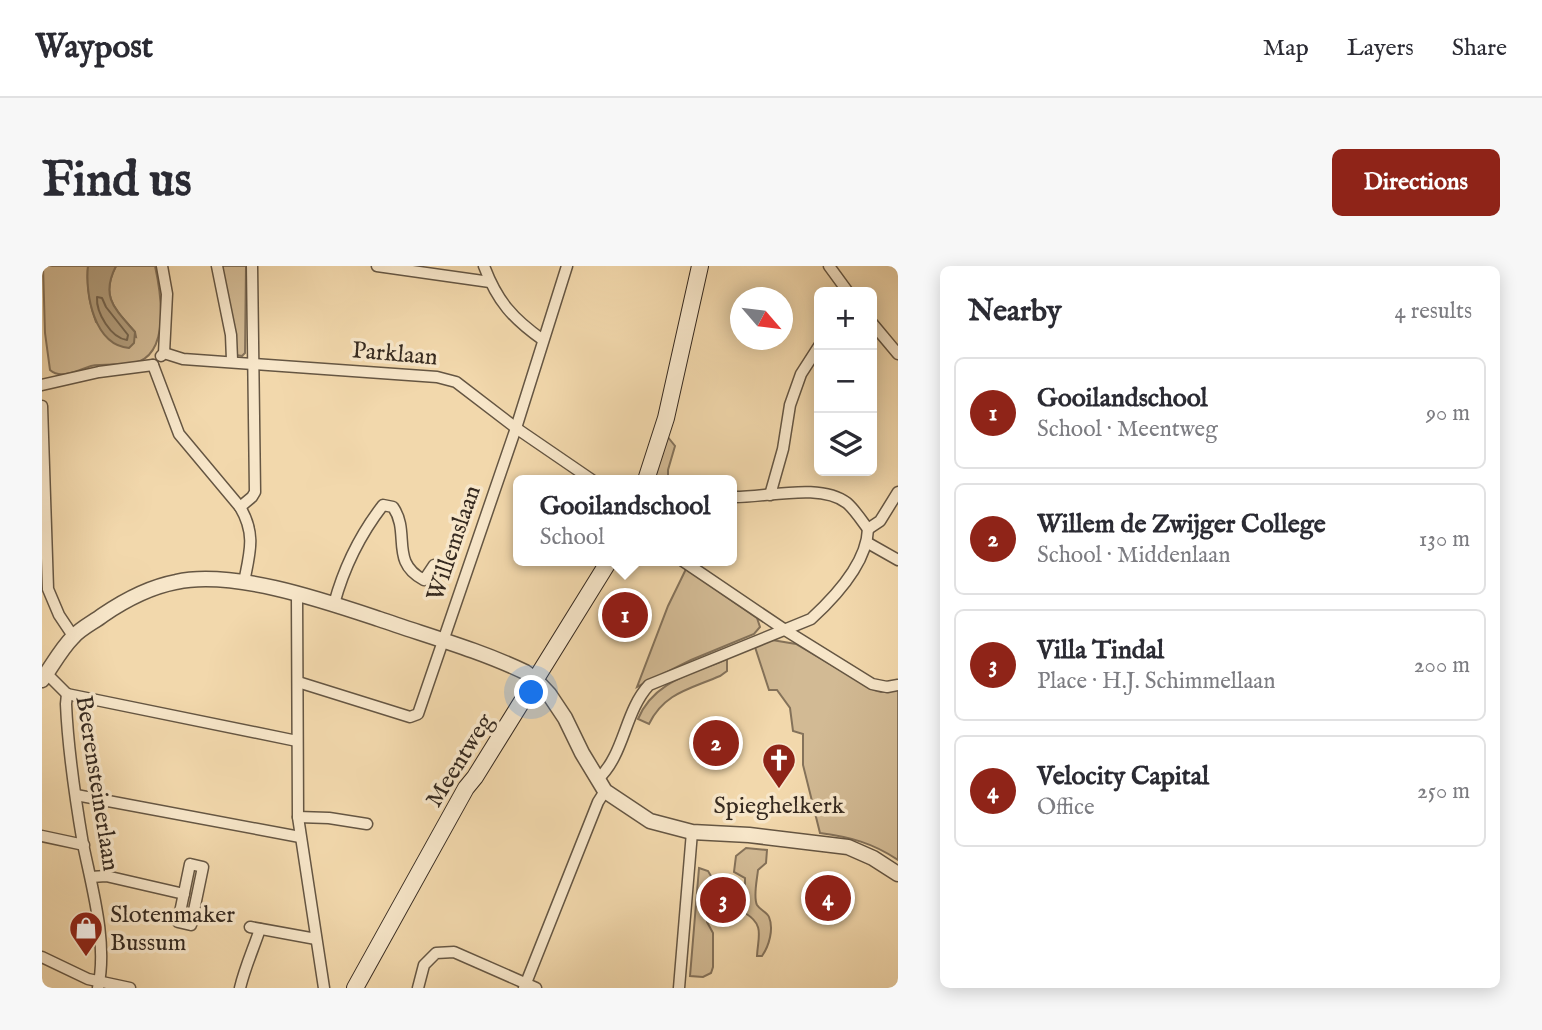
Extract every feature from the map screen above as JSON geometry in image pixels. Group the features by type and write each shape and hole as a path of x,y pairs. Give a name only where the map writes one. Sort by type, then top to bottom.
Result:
{"main road":[{"path":"648,475 666,418 700,266"},
{"name":"Meentweg","path":"355,988 466,788 606,566"}],"street":[{"path":"42,385 99,372 153,365 164,353 167,294 162,266"},
{"path":"217,266 231,335 232,360"},
{"path":"240,507 255,492 252,266"},
{"path":"377,266 490,282"},
{"path":"484,266 500,299 518,322 543,340"},
{"name":"Willemslaan","path":"298,682 410,717 418,714 516,428 567,266"},
{"path":"829,266 844,287"},
{"path":"877,329 898,354"},
{"path":"770,495 783,449 790,405 801,374 816,350"},
{"name":"Parklaan","path":"164,353 183,359 232,360 437,377 456,382 516,428 585,475"},
{"path":"153,365 179,434 247,519 252,536 244,582"},
{"path":"42,406 45,589 73,636"},
{"path":"418,988 424,965 436,953 454,952 529,987 601,786 638,697 649,685 811,619 831,601 868,543 868,530 849,504 834,495 812,492 737,496"},
{"path":"868,530 880,521 898,492"},
{"path":"334,604 344,569 366,526 383,505 393,507 398,514 404,563 413,574 424,580 433,565"},
{"path":"868,543 898,560"},
{"path":"690,566 785,630 872,684 887,687 898,685"},
{"path":"44,677 73,636 112,608 178,581 244,582 297,594 442,640 512,666 536,680 544,687 565,718 601,786 650,821 692,832 749,835 848,847 873,858 898,874"},
{"path":"297,594 298,817 324,988"},
{"name":"Beerensteinerlaan","path":"44,677 67,694 68,741 102,962 99,985"},
{"path":"67,694 297,741"},
{"path":"76,795 300,837"},
{"path":"298,817 329,818 367,824"},
{"path":"679,988 692,832"},
{"path":"42,836 84,845"},
{"path":"190,864 204,867 191,925 178,922 184,894 190,864"},
{"path":"91,877 106,876 184,894"},
{"path":"240,988 246,960 252,951 255,928 316,939"},
{"path":"42,957 99,985 130,988"}],"shaded area":[{"path":"43,266 88,266 87,281 96,322 136,337 112,302 109,286 111,277 116,266 155,266 161,322 154,348 146,358 134,363 96,365 64,374 50,370 45,333"},
{"path":"221,266 246,266 245,353 242,356 236,355"},
{"path":"667,436 675,446 668,475 654,475"},
{"path":"686,569 757,618 760,627 754,634 691,660 637,687 668,606"},
{"path":"772,640 796,644 874,690 898,690 898,860 861,842 820,833 803,765 803,734 793,731 790,708 777,690 769,690 755,647"},
{"path":"727,659 727,671 670,699 662,705 649,724 638,719 645,706 664,687"},
{"path":"746,848 767,850 766,863 758,870 755,893 757,905 768,915 771,927 769,942 762,956 757,956 758,927 745,913 745,878 734,872 736,856"},
{"path":"699,868 708,871 711,876 707,922 713,933 713,967 711,973 703,977 690,976"}],"water":[{"path":"88,266 116,266 109,286 110,294 116,309 135,332 134,343 129,348 117,345 107,338 94,316 88,290"}],"place":[{"name":"Gooilandschool","path":"625,615"},
{"name":"Willem de Zwijger College","path":"716,743"},
{"name":"Spieghelkerk","path":"779,790"},
{"name":"Velocity Capital","path":"828,898"},
{"name":"Villa Tindal","path":"723,900"},
{"name":"Slotenmaker Bussum","path":"86,958"}]}
